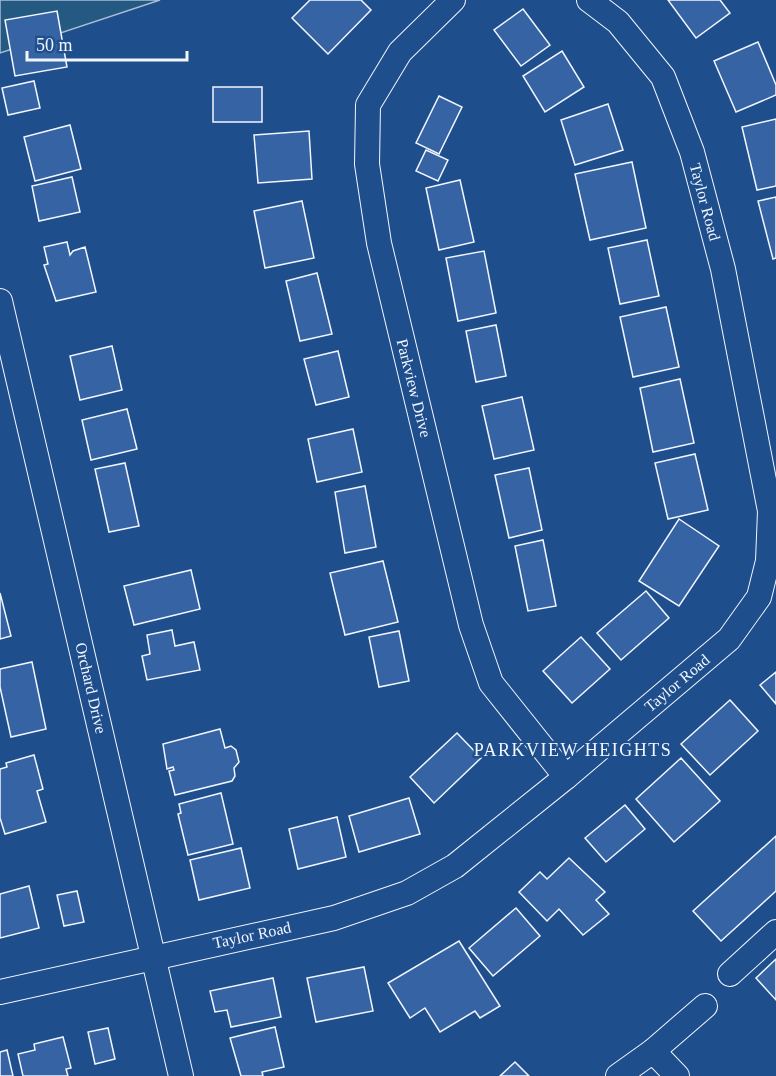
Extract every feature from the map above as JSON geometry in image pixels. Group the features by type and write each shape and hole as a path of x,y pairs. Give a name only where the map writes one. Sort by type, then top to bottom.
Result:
{"street":[{"name":"Parkview Drive","path":"453,0 400,52 368,105 368,175 379,243 471,625 492,683 566,777"},
{"name":"Taylor Road","path":"0,992 154,956 334,918 407,892 455,866 566,777 729,639 759,597 768,561 770,511 760,449 723,269 692,152 663,77 618,22 589,0"},
{"name":"Orchard Drive","path":"0,301 181,1076"},
{"path":"730,974 776,932"},
{"path":"618,1076 653,1051 705,1006"},
{"path":"653,1051 677,1076"}],"shaded area":[{"path":"0,0 160,0 0,53"}],"building":[{"path":"310,0 361,0 371,10 328,54 292,18"},
{"path":"668,0 720,0 730,13 696,38"},
{"path":"523,9 550,45 521,66 494,30"},
{"path":"57,11 67,67 15,76 5,20"},
{"path":"758,42 776,85 776,95 736,112 714,61"},
{"path":"562,51 584,87 545,112 523,76"},
{"path":"34,81 40,108 8,115 2,88"},
{"path":"213,87 262,87 262,122 213,122"},
{"path":"439,96 462,107 439,154 416,143"},
{"path":"608,104 623,150 575,165 561,120"},
{"path":"776,119 776,186 757,190 742,127"},
{"path":"70,125 81,169 35,181 24,137"},
{"path":"309,131 312,179 258,183 254,135"},
{"path":"426,150 448,160 438,181 416,171"},
{"path":"632,162 646,228 590,240 575,174"},
{"path":"72,177 80,212 39,221 32,186"},
{"path":"460,180 474,242 439,250 426,188"},
{"path":"776,197 776,258 773,259 758,201"},
{"path":"302,201 314,258 265,268 254,211"},
{"path":"647,240 659,296 620,304 608,248"},
{"path":"67,242 70,255 73,251 85,247 96,292 56,301 44,265 48,264 44,247"},
{"path":"484,251 496,313 458,321 446,258"},
{"path":"317,273 332,334 300,341 286,281"},
{"path":"666,307 679,367 633,377 620,317"},
{"path":"496,325 506,376 476,382 466,331"},
{"path":"112,346 122,390 80,400 70,356"},
{"path":"338,351 349,397 316,405 304,359"},
{"path":"680,379 694,443 653,452 640,388"},
{"path":"522,397 534,450 494,459 482,406"},
{"path":"127,409 137,449 91,460 82,420"},
{"path":"353,429 362,472 317,482 308,439"},
{"path":"695,454 708,510 668,519 655,463"},
{"path":"125,463 139,526 109,532 95,469"},
{"path":"529,468 542,530 509,538 495,475"},
{"path":"365,486 376,547 345,553 335,492"},
{"path":"679,519 719,546 679,606 639,581"},
{"path":"543,540 556,606 528,611 515,546"},
{"path":"383,561 398,622 345,635 330,573"},
{"path":"191,570 200,609 134,625 124,586"},
{"path":"646,591 669,618 621,660 597,633"},
{"path":"0,593 11,636 0,639"},
{"path":"172,630 175,646 194,642 200,670 147,680 142,656 150,654 147,635"},
{"path":"399,631 409,681 379,687 369,637"},
{"path":"581,637 610,669 572,703 543,671"},
{"path":"32,662 46,729 11,737 0,687 0,669"},
{"path":"776,672 776,704 760,685"},
{"path":"730,700 758,731 710,775 681,744"},
{"path":"220,729 225,748 231,746 236,750 239,762 234,768 235,776 232,781 175,795 169,771 174,770 173,767 167,769 163,744"},
{"path":"457,733 481,758 434,803 410,777"},
{"path":"34,755 43,789 37,791 46,822 5,834 0,818 0,769 7,767 6,763"},
{"path":"681,758 720,801 674,842 636,799"},
{"path":"221,793 233,844 188,855 178,814 181,813 179,804"},
{"path":"409,798 420,834 359,852 349,816"},
{"path":"625,805 645,829 606,862 585,838"},
{"path":"337,817 346,857 298,869 289,829"},
{"path":"776,836 776,891 721,941 693,911"},
{"path":"241,848 250,888 199,900 190,860"},
{"path":"569,858 605,892 596,900 609,914 583,935 559,909 547,921 519,892 540,872 547,879"},
{"path":"29,886 39,928 0,938 0,894"},
{"path":"77,891 84,922 64,926 57,895"},
{"path":"516,908 540,936 493,976 469,948"},
{"path":"459,941 500,1006 480,1018 475,1011 440,1032 425,1008 410,1018 388,983"},
{"path":"776,959 776,1000 756,978"},
{"path":"364,967 373,1011 316,1022 307,978"},
{"path":"273,978 281,1017 231,1027 227,1010 215,1012 210,991"},
{"path":"275,1027 284,1067 262,1072 263,1076 241,1076 230,1038"},
{"path":"108,1028 115,1059 95,1064 88,1032"},
{"path":"63,1037 71,1068 66,1069 68,1076 23,1076 18,1054 35,1050 34,1044"},
{"path":"7,1050 13,1076 0,1076 0,1052"},
{"path":"515,1062 529,1076 500,1076"}],"district":[{"name":"PARKVIEW HEIGHTS","path":"573,750"}]}
